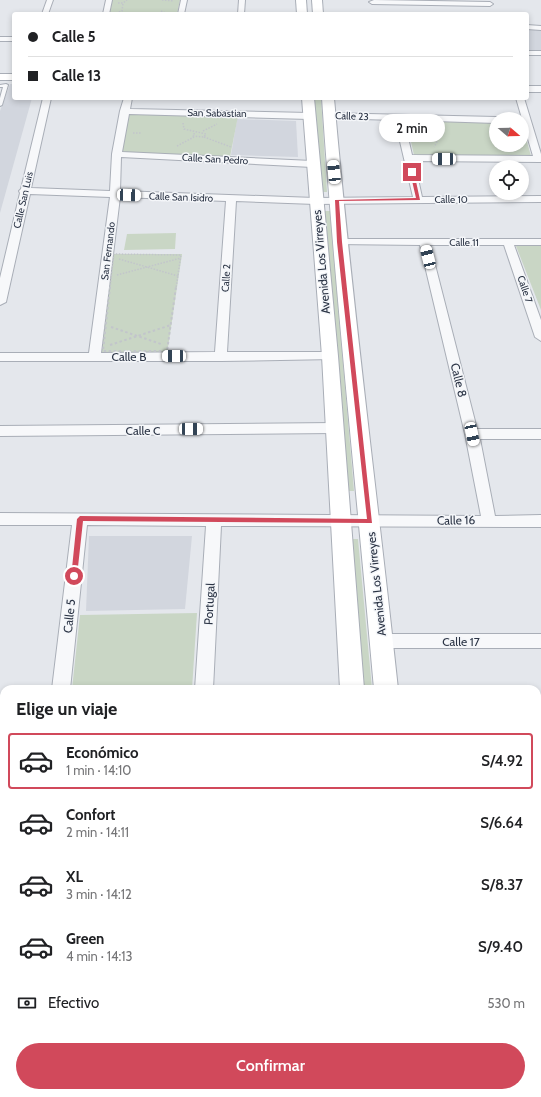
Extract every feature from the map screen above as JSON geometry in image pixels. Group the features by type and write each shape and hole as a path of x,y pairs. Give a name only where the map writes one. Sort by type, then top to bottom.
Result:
{"main road":[{"path":"301,0 302,12"},
{"path":"317,0 318,12"},
{"path":"0,68 12,68"},
{"path":"0,77 12,77"},
{"name":"Avenida Los Virreyes","path":"308,100 315,201 330,356 352,685"},
{"name":"Avenida Los Virreyes","path":"328,107 337,200 339,242 370,522 386,685"}],"street":[{"path":"46,12 50,0"},
{"path":"106,12 109,0"},
{"path":"181,0 181,12"},
{"path":"241,12 242,0"},
{"path":"373,3 491,4"},
{"path":"529,27 541,28"},
{"path":"0,39 12,39"},
{"path":"529,53 541,53"},
{"path":"529,79 541,80"},
{"path":"529,89 541,89"},
{"name":"Calle San Luis","path":"0,302 46,100"},
{"name":"San Fernando","path":"95,356 111,256 117,154 124,111 127,100"},
{"path":"520,100 522,112"},
{"name":"Calle 23","path":"328,107 399,118 489,120"},
{"name":"San Sabastian","path":"124,111 309,116"},
{"path":"399,118 418,199"},
{"path":"409,158 539,159 529,134"},
{"name":"Calle San Pedro","path":"117,154 312,164"},
{"name":"Calle San Isidro","path":"24,191 232,199 315,201 337,200"},
{"name":"Calle 2","path":"221,357 232,199"},
{"name":"Calle 10","path":"337,200 541,199"},
{"name":"Calle 11","path":"339,242 541,242"},
{"name":"Calle 8","path":"424,242 472,434 490,520"},
{"name":"Calle 7","path":"508,242 541,337"},
{"name":"Calle B","path":"0,357 330,356"},
{"name":"Calle C","path":"0,430 335,428"},
{"path":"472,434 541,434"},
{"name":"Calle 16","path":"0,518 370,522 490,520 541,521"},
{"name":"Calle 5","path":"61,685 80,519"},
{"name":"Portugal","path":"204,685 214,520"},
{"name":"Calle 17","path":"382,640 541,641"}],"lane":[{"path":"0,86 6,86 0,105"}],"path":[{"path":"119,12 122,11 123,3 127,0"},
{"path":"162,0 181,0"},
{"path":"183,122 184,128 195,132 205,133 204,137"},
{"path":"429,127 436,134 438,142 430,150"},
{"path":"436,134 447,130"},
{"path":"194,137 192,135 195,132"},
{"path":"128,133 142,133"},
{"path":"172,149 194,137 204,137 231,147 232,140"},
{"path":"111,256 181,255 181,258"},
{"path":"111,256 178,276"},
{"path":"112,276 181,258"},
{"path":"167,351 181,258"},
{"path":"107,325 168,347"},
{"path":"104,347 171,325"}],"shaded area":[{"path":"529,30 541,30 541,50 529,50"},
{"path":"10,84 12,84 12,100 31,100 0,213 0,111"},
{"path":"237,119 296,121 298,157 231,155"},
{"path":"89,536 192,536 185,609 86,611"}],"green space":[{"path":"112,0 180,0 177,12 109,12"},
{"path":"311,100 321,100 327,192 319,192"},
{"path":"129,113 238,116 230,157 122,152"},
{"path":"406,120 489,123 489,152 529,152 529,149 531,156 414,155"},
{"path":"320,211 330,211 354,491 341,491"},
{"path":"176,233 175,249 124,250 127,234"},
{"path":"541,245 541,310 516,246"},
{"path":"113,254 182,254 167,354 104,354 100,352"},
{"path":"345,539 358,539 372,685 358,685"},
{"path":"197,613 192,685 72,685 80,615"}],"route":[{"path":"74,576 80,519 370,522 339,242 337,200 418,199 412,172"}]}
